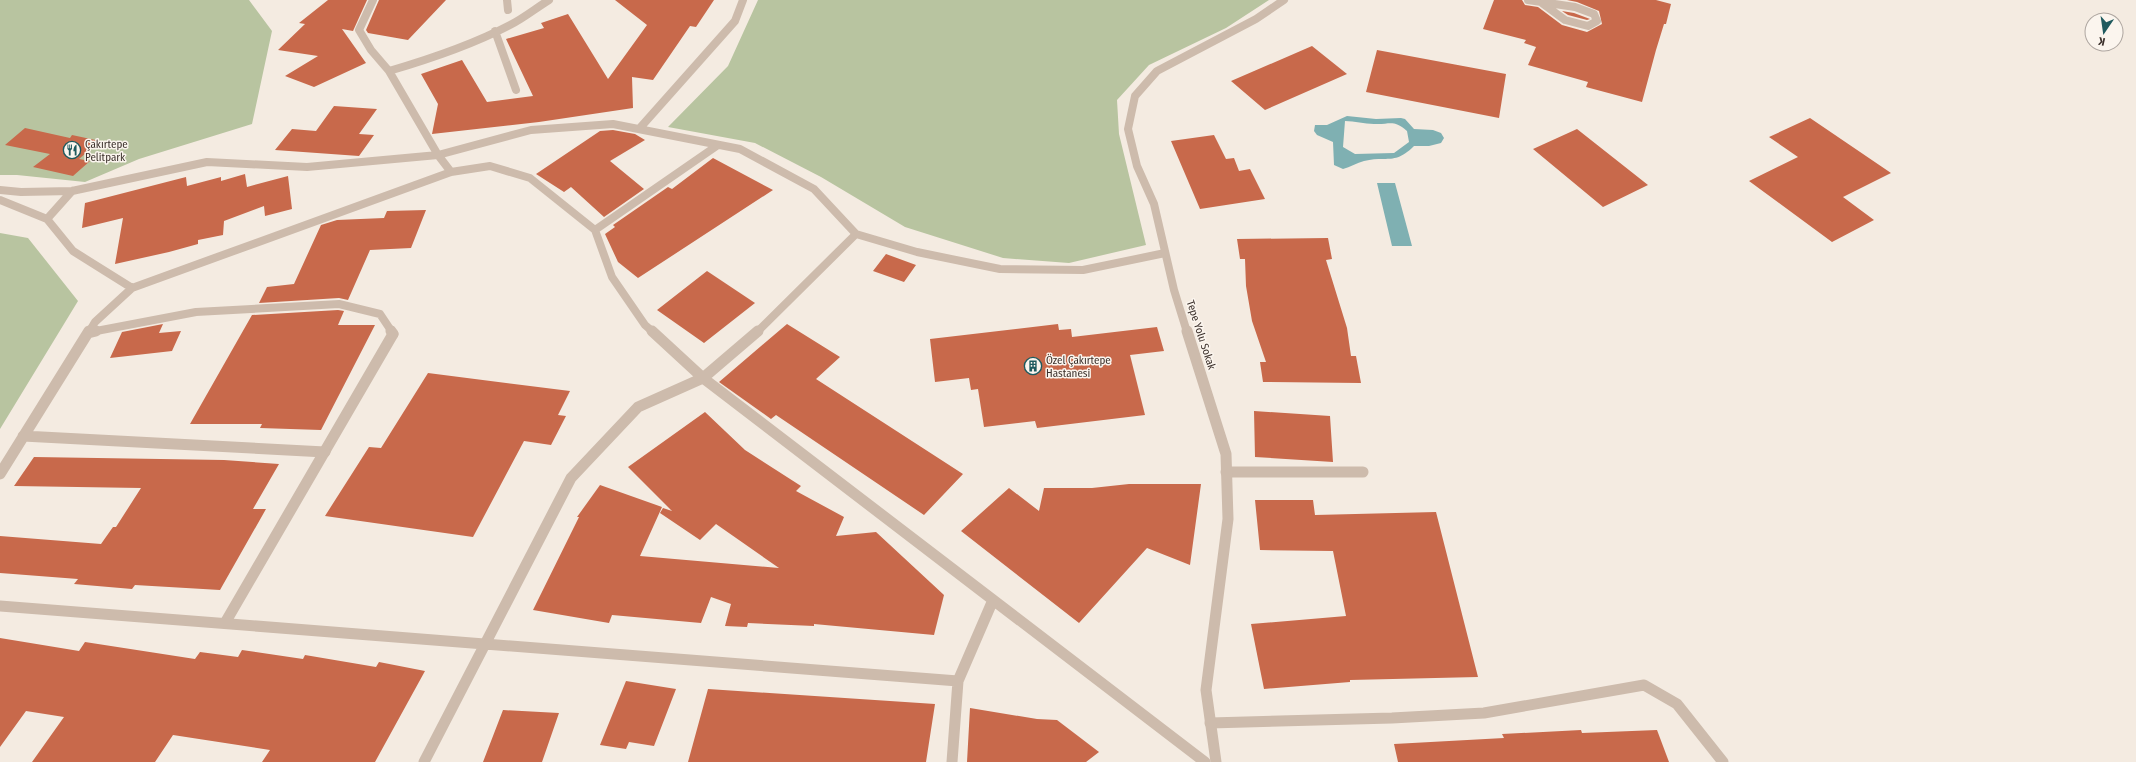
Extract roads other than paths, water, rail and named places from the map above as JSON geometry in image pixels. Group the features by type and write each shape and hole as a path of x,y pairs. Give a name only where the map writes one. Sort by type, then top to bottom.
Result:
{"street":[{"path":"373,0 359,30 370,50 389,72 438,155 451,172"},
{"path":"507,0 508,10"},
{"path":"389,72 438,57 511,24 549,0"},
{"path":"639,130 735,20 743,0"},
{"name":"Tepe Yolu Sokak","path":"1216,762 1206,690 1228,519 1226,454 1174,290 1154,204 1137,166 1128,128 1135,96 1157,70 1256,19 1284,0"},
{"path":"1528,0 1575,7 1594,14 1598,21 1588,26 1565,20 1550,11 1542,3"},
{"path":"495,31 516,90"},
{"path":"0,190 21,192 72,191 207,162 307,167 438,155 531,130 613,124 740,149 814,189 856,234 917,252 1000,269 1083,270 1165,253"},
{"path":"595,230 718,145"},
{"path":"0,474 95,322 132,288 451,172 490,166 530,178 595,230 612,277 644,325 703,378 1205,762"},
{"path":"47,219 72,191"},
{"path":"0,200 47,219 73,251 132,288"},
{"path":"424,762 571,478 638,407 703,378 761,329 856,234"},
{"path":"88,333 196,312 339,304 380,314 393,334 225,624"},
{"path":"24,436 325,452"},
{"path":"1226,472 1363,472"},
{"path":"952,762 958,681 993,600"},
{"path":"0,606 958,681"},
{"path":"1210,723 1392,718 1484,713 1644,685 1677,704 1723,762"}],"water":[{"path":"1347,116 1376,119 1401,118 1405,119 1414,129 1433,130 1441,133 1444,138 1441,143 1429,146 1414,146 1401,156 1395,158 1372,159 1343,169 1334,165 1333,142 1317,135 1314,131 1315,125 1327,125","holes":["1345,121 1370,124 1395,124 1407,131 1409,142 1394,153 1355,154 1343,147"]},
{"path":"1377,183 1395,183 1412,246 1392,246"}],"place":[{"name":"Çakırtepe Pelitpark","path":"72,150"},
{"name":"Özel Çakırtepe Hastanesi","path":"1033,366"}]}
